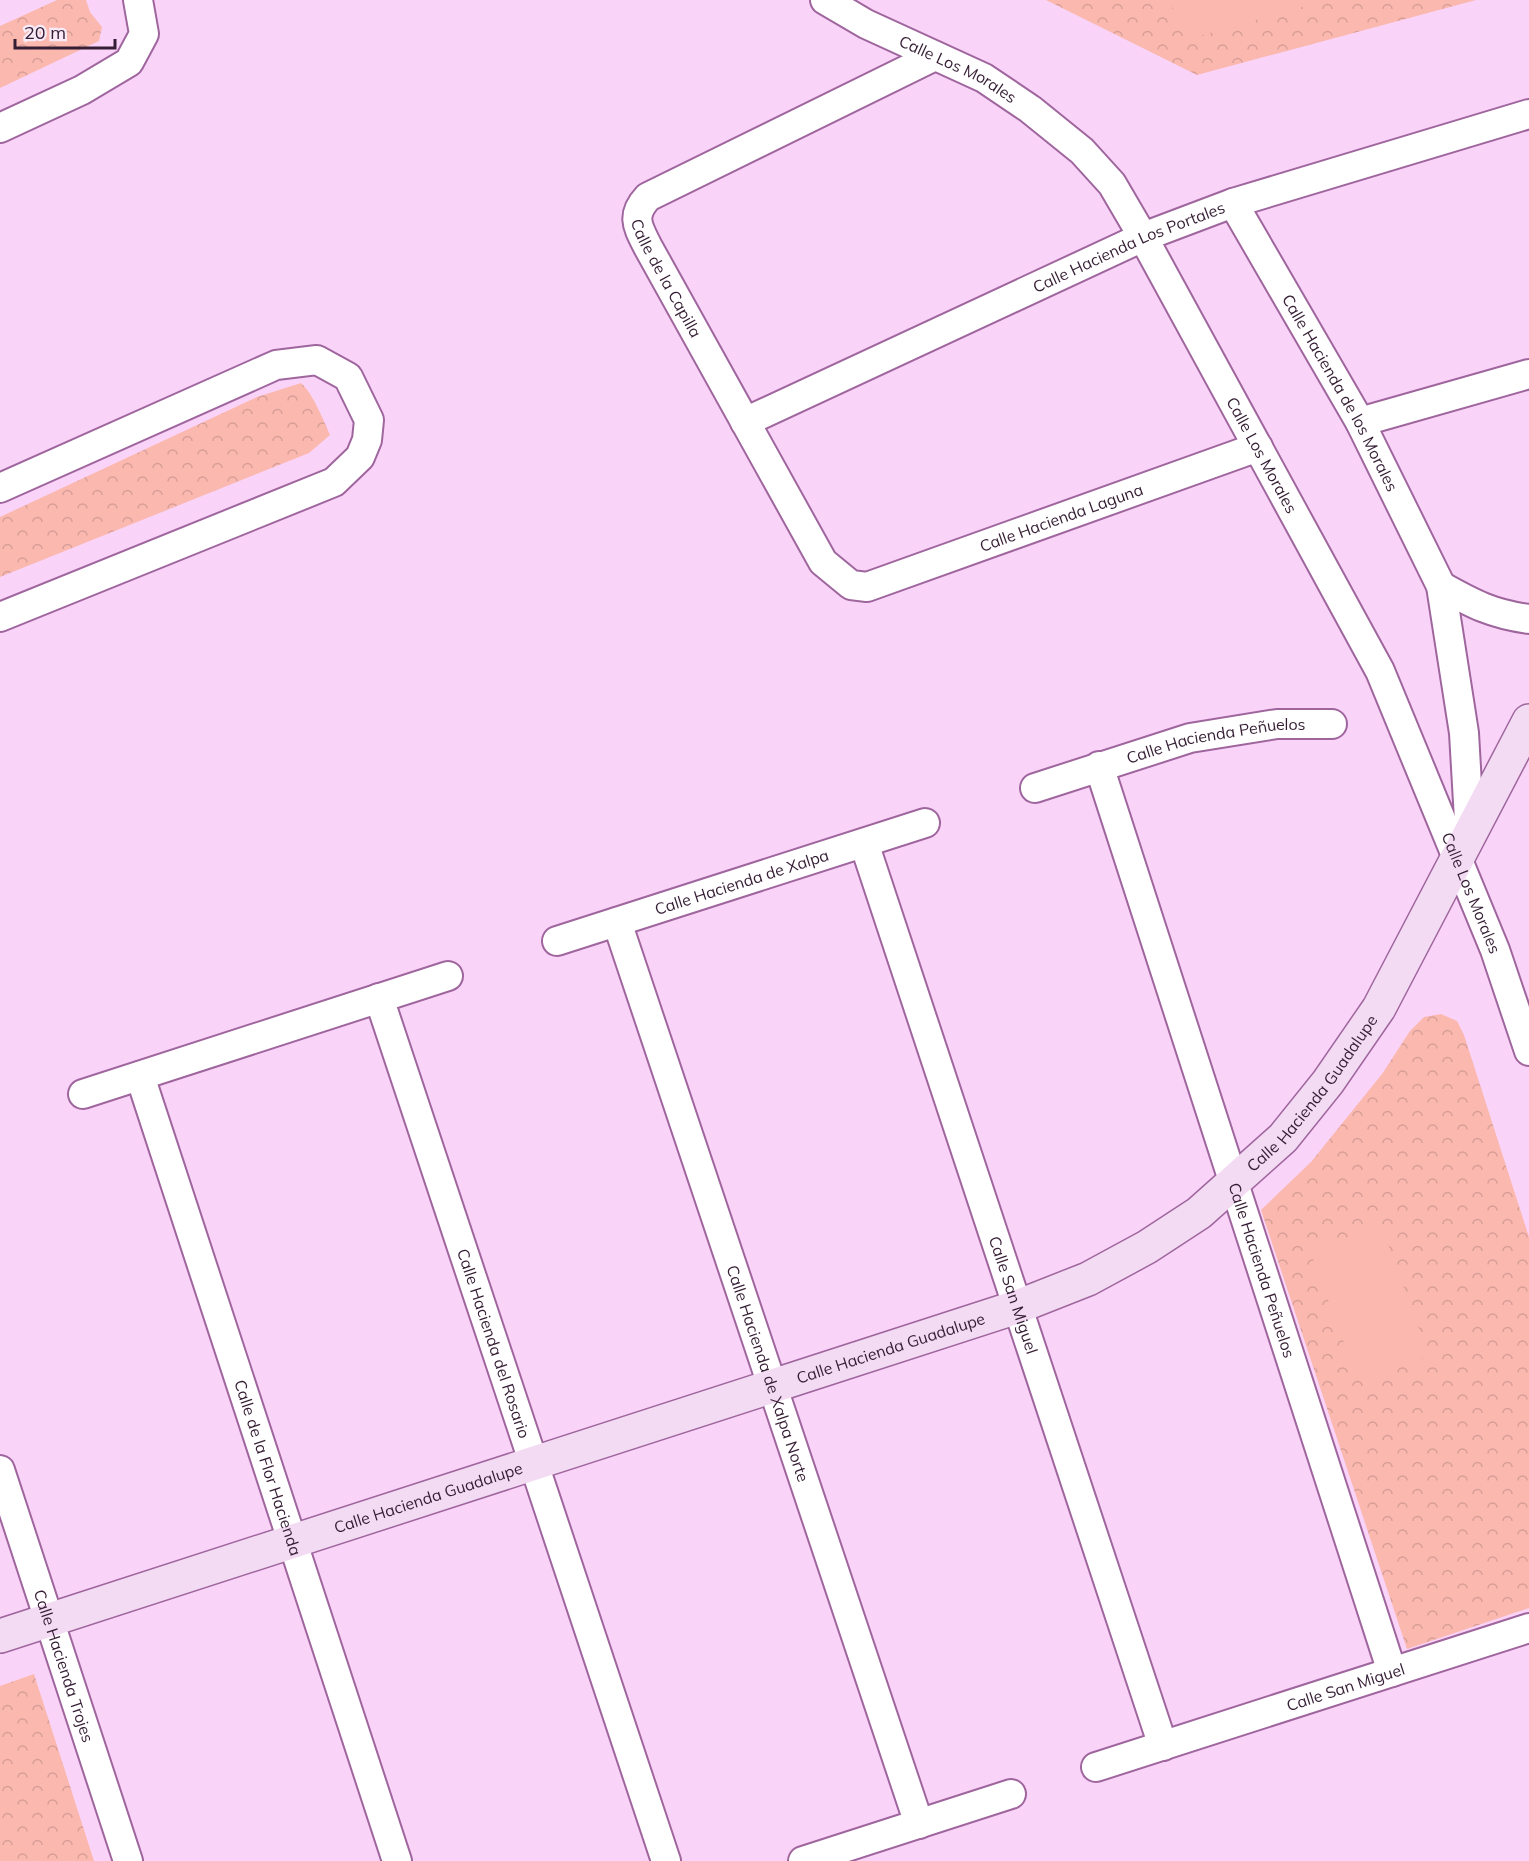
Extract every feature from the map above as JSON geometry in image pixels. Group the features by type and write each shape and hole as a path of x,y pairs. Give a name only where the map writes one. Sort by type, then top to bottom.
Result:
{"street":[{"path":"0,128 82,90 129,62 144,34 138,0"},
{"name":"Calle Los Morales","path":"825,0 866,24 984,78 1030,109 1083,151 1112,184 1380,670 1464,848 1495,951 1529,1051"},
{"name":"Calle de la Capilla","path":"867,586 851,585 823,562 648,247 638,227 637,214 641,204 648,197 935,56"},
{"name":"Calle Hacienda Los Portales","path":"745,422 1143,237 1233,202 1529,114"},
{"name":"Calle Hacienda de los Morales","path":"1233,202 1360,422 1440,586 1464,733 1464,848"},
{"path":"0,488 276,365 317,360 348,377 369,420 367,440 360,457 334,482 0,618"},
{"path":"1360,422 1529,374"},
{"name":"Calle Hacienda Laguna","path":"867,586 1258,447"},
{"path":"1440,586 1479,607 1503,616 1529,620"},
{"name":"Calle Hacienda Guadalupe","path":"0,1636 1017,1307 1088,1279 1148,1247 1199,1213 1283,1138 1328,1083 1379,1008 1529,721"},
{"name":"Calle Hacienda Peñuelos","path":"1035,788 1190,738 1278,724 1332,724"},
{"name":"Calle Hacienda Peñuelos","path":"1099,766 1392,1672"},
{"name":"Calle Hacienda de Xalpa","path":"557,941 925,823"},
{"name":"Calle San Miguel","path":"864,843 1163,1746"},
{"name":"Calle Hacienda de Xalpa Norte","path":"617,922 919,1824"},
{"path":"83,1094 448,976"},
{"name":"Calle Hacienda del Rosario","path":"379,998 666,1861"},
{"name":"Calle de la Flor Hacienda","path":"140,1076 397,1861"},
{"name":"Calle Hacienda Trojes","path":"0,1470 128,1861"},
{"name":"Calle San Miguel","path":"1096,1767 1529,1628"},
{"path":"804,1861 1011,1794"}],"green space":[{"path":"57,0 86,0 90,12 102,27 99,41 0,88 0,26"},
{"path":"1046,0 1476,0 1197,75"},
{"path":"1170,0 1327,0 1185,40"},
{"path":"301,383 313,400 330,435 309,453 0,577 0,517 257,397"},
{"path":"1441,1014 1457,1021 1464,1035 1529,1237 1529,1608 1407,1649 1261,1210 1311,1162 1382,1074 1410,1031 1424,1017"},
{"path":"1381,1225 1429,1356 1358,1381 1310,1251"},
{"path":"34,1674 94,1861 0,1861 0,1686"}]}
